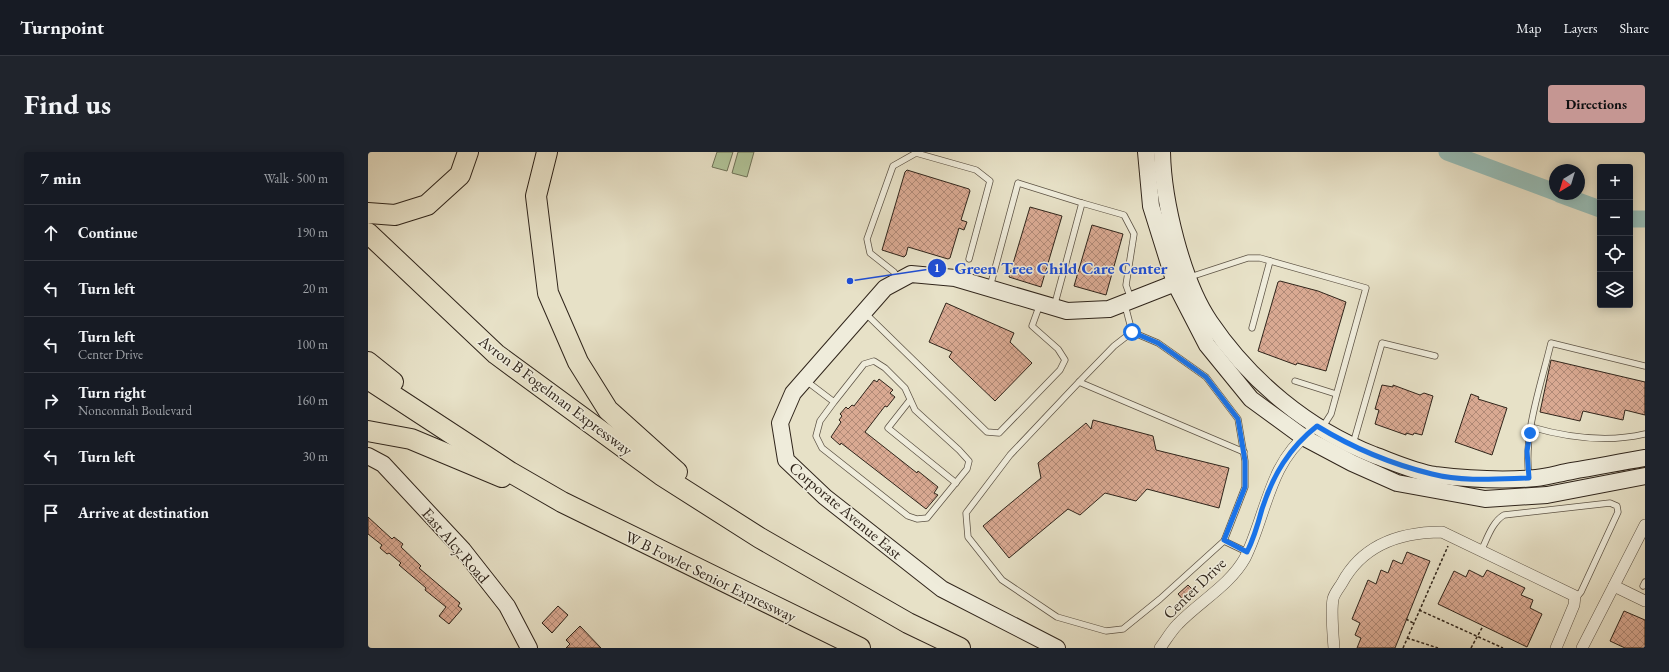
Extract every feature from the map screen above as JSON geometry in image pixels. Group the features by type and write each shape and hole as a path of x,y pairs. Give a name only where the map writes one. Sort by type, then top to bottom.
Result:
{"highway":[{"path":"368,213 395,215 427,205 460,175 468,152"},
{"path":"547,152 536,196 548,293 578,362 608,410 672,469 760,538 908,623 960,648"},
{"name":"Avron B Fogelman Expressway","path":"368,233 496,354 661,475 760,538"},
{"path":"368,362 406,392 460,439"},
{"path":"368,379 510,472 562,502"},
{"path":"368,430 411,439 562,502"},
{"name":"W B Fowler Senior Expressway","path":"562,502 860,648"}],"street":[{"path":"1146,152 1151,206 1207,345 1251,399 1303,437 1352,463 1397,483 1485,499 1547,496 1645,476"},
{"path":"1162,152 1162,173 1181,280 1237,358 1268,389 1319,428 1352,447 1392,462 1433,474 1484,479 1529,478 1645,458"},
{"name":"Corporate Avenue East","path":"1057,648 942,589 825,497 786,460 780,423 793,394 885,288 911,274 955,278 1067,311 1109,309 1181,280"},
{"name":"Center Drive","path":"1160,648 1177,624 1236,571 1254,539 1262,508 1273,482 1295,445 1303,437 1319,428"},
{"name":"East Alcy Road","path":"368,456 383,464 464,550 507,606 529,648"},
{"path":"1582,648 1645,525"},
{"path":"1334,648 1333,599 1347,573 1363,554 1398,537 1419,532 1442,532 1566,590 1574,596 1574,605 1556,648"},
{"path":"1614,586 1645,601"}],"lane":[{"path":"899,280 894,272 870,253 867,239 893,166 916,153 976,170 990,181 969,259"},
{"path":"989,288 1018,183 1082,202 1124,215 1134,234 1126,285 1132,332"},
{"path":"864,312 987,432 999,433 1060,370 1065,360 1058,350 1032,326 1047,305 1082,202"},
{"path":"1181,280 1248,258 1270,261 1366,288 1331,414 1319,428"},
{"path":"1252,328 1270,261"},
{"path":"1132,332 1158,343 1206,377 1238,419 1244,452 1245,487 1224,540 1160,599 1123,629 1106,632 1057,617 1002,580 968,537 966,513 1010,455 1114,346 1132,332"},
{"path":"1352,447 1382,343 1435,356"},
{"path":"1529,478 1527,451 1531,427 1551,343 1645,366"},
{"path":"874,361 884,368 905,388 910,400 915,410 960,450 969,461 967,469 927,518 917,519 908,516 822,448 816,436 820,421 864,364 874,361"},
{"path":"805,380 834,402"},
{"path":"1295,381 1336,394"},
{"path":"1079,382 1244,452"},
{"path":"910,400 888,428 956,483"},
{"path":"1531,427 1578,438 1596,439 1645,434"},
{"path":"1481,551 1494,525 1499,518 1504,515 1610,503 1617,506 1618,512 1580,592 1574,600"},
{"path":"1224,540 1247,552"}],"path":[{"path":"1403,648 1452,537"},
{"path":"1419,610 1503,648"},
{"path":"1406,619 1413,623"},
{"path":"1472,648 1483,626"},
{"path":"1407,638 1438,648"}],"green space":[{"path":"717,152 733,152 727,171 712,167"},
{"path":"738,152 754,152 747,177 732,173"}],"building":[{"path":"907,170 969,189 970,191 961,220 967,222 964,230 959,228 950,258 948,259 908,247 904,257 882,250 905,172"},
{"path":"1030,207 1062,216 1041,287 1009,277"},
{"path":"1092,225 1123,234 1106,295 1074,286"},
{"path":"1280,281 1318,291 1346,302 1326,371 1297,363 1296,365 1258,351 1278,282"},
{"path":"946,303 1014,333 1010,342 1032,363 995,401 949,357 952,352 929,342"},
{"path":"1551,360 1645,382 1645,415 1625,410 1623,420 1583,411 1580,421 1540,412"},
{"path":"879,379 893,390 890,393 895,397 887,407 885,406 865,432 917,473 918,471 938,487 934,493 938,495 926,509 841,443 840,445 831,437 841,422 839,420 842,416 840,414 846,407 848,409 852,405 854,406 874,380 877,382"},
{"path":"1382,385 1393,387 1393,385 1420,395 1424,393 1433,396 1422,435 1406,433 1406,435 1375,424 1379,410 1375,409"},
{"path":"1471,394 1479,397 1478,399 1507,408 1492,455 1455,442"},
{"path":"1093,420 1153,436 1156,450 1229,468 1219,508 1147,489 1136,501 1105,493 1080,515 1068,509 1009,558 983,526 1041,478 1038,463 1086,423 1091,429"},
{"path":"368,517 392,539 394,537 403,544 401,547 421,566 419,568 460,603 458,606 462,609 449,624 439,616 446,607 425,590 426,588 399,565 401,563 380,548 382,545 368,534"},
{"path":"1407,552 1430,561 1395,648 1357,648 1361,638 1355,635 1360,623 1352,619 1368,580 1376,584 1381,570 1388,573 1393,560 1402,564"},
{"path":"1469,570 1483,577 1487,570 1525,588 1521,595 1533,600 1530,608 1542,614 1527,647 1438,604 1454,571 1466,577"},
{"path":"1188,585 1196,593 1186,603 1178,594"},
{"path":"558,606 568,615 552,633 542,623"},
{"path":"1624,611 1645,620 1645,648 1625,648 1610,641"},
{"path":"580,626 601,648 566,648 570,644 566,640"}],"waterway":[{"path":"1447,152 1549,190"},
{"path":"1575,200 1597,208"},
{"path":"1633,219 1645,219"}],"place":[{"name":"Green Tree Child Care Center","path":"850,281"}],"route":[{"path":"1132,332 1158,343 1206,377 1238,419 1245,461 1245,487 1224,540 1247,552 1254,539 1262,508 1273,482 1295,445 1317,426 1348,445 1392,462 1433,474 1484,479 1529,478 1527,451 1530,433"}]}
